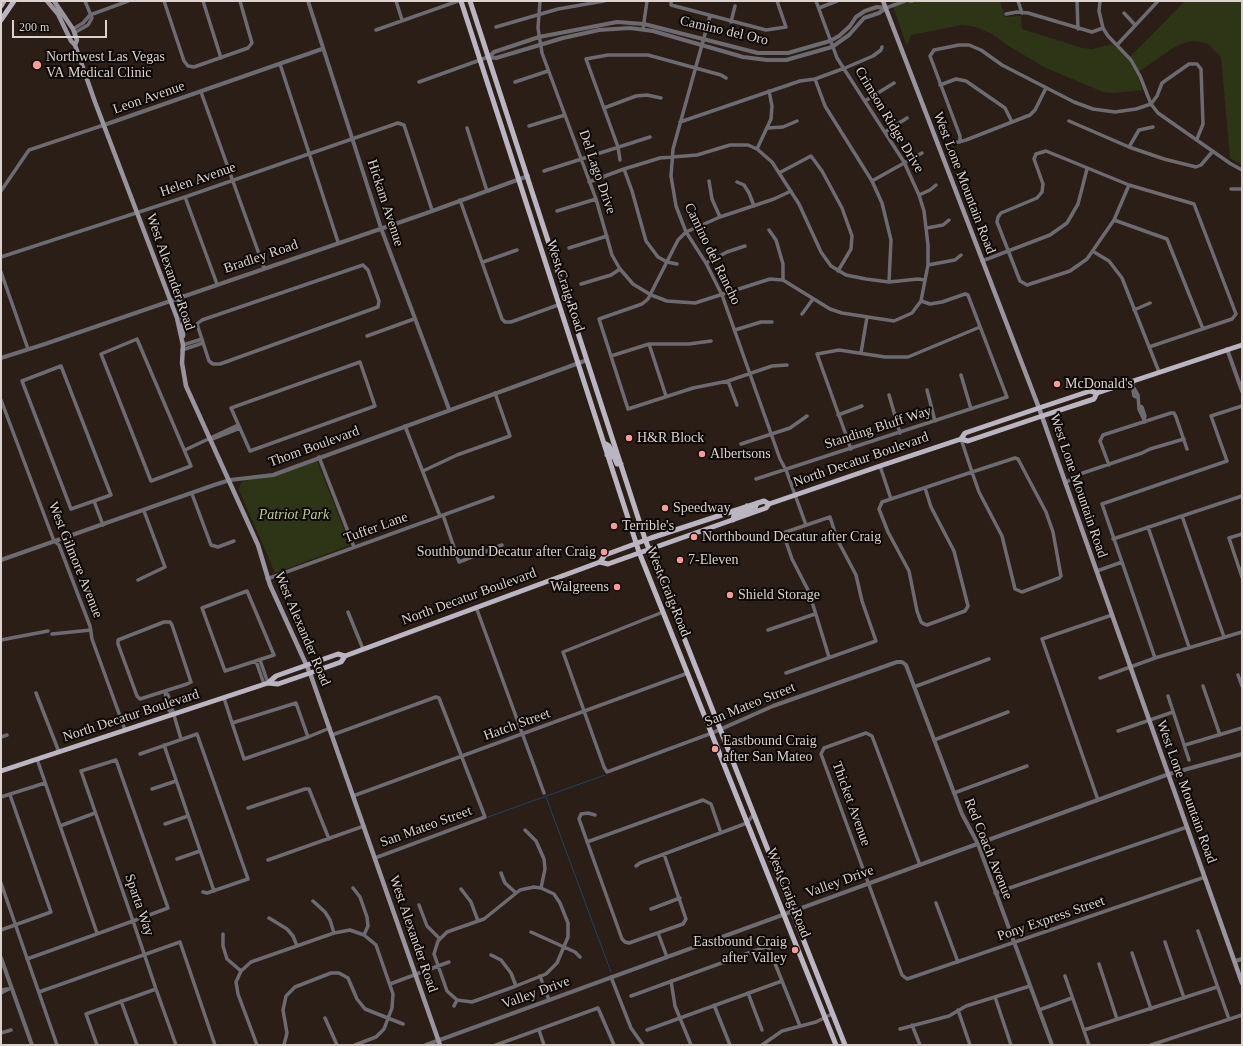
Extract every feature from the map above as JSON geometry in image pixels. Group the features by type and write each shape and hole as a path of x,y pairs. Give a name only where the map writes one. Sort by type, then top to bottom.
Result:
{"main road":[{"path":"1,6 4,1"},
{"path":"1,20 14,1"},
{"name":"West Alexander Road","path":"47,1 58,14 71,42 75,45 138,212 179,323 182,340 182,363 186,386 230,480 258,545 267,579 310,673 439,1042"},
{"name":"West Alexander Road","path":"54,1 73,31 77,40 75,45"},
{"name":"West Craig Road","path":"459,1 480,60 639,552 836,1045"},
{"name":"West Craig Road","path":"470,1 588,360 645,540 845,1045"},
{"name":"West Lone Mountain Road","path":"883,1 1040,408 1242,982"},
{"path":"182,296 178,303 183,320 184,331 182,340"},
{"name":"North Decatur Boulevard","path":"961,440 965,433 1090,391 1097,393 1242,345"},
{"name":"North Decatur Boulevard","path":"1,771 266,684 278,684 310,673 341,662 345,656 363,649 600,562 608,564 648,548 766,508 769,504 880,466 961,440 968,441 1094,399 1097,393"},
{"path":"604,444 609,446 612,452 617,452"},
{"path":"607,455 614,457 617,464 621,464"},
{"name":"North Decatur Boulevard","path":"600,562 605,555 636,543 757,503 764,501 769,504"},
{"path":"743,516 747,511 755,508 757,503"},
{"path":"733,520 734,515 743,512 747,506"},
{"path":"673,637 682,634"},
{"name":"North Decatur Boulevard","path":"266,684 276,676 338,654 345,656"}],"street":[{"path":"73,31 88,25 92,18 85,1"},
{"path":"91,14 128,1"},
{"path":"164,1 184,61 188,66 194,67 248,48 252,43 240,1"},
{"path":"203,1 221,58"},
{"name":"Hickam Avenue","path":"308,1 322,49 381,228 449,410"},
{"path":"396,1 402,20"},
{"path":"376,30 459,1"},
{"name":"Del Lago Drive","path":"540,1 539,43 548,71 566,115 596,199 612,255 620,269 633,284 650,295 679,303 695,303 770,279 784,280"},
{"path":"496,27 579,3 604,1"},
{"path":"643,29 647,1"},
{"path":"671,3 731,22 766,30 786,27 777,1"},
{"name":"Crimson Ridge Drive","path":"816,1 832,47 904,162 919,194 927,228 928,265 920,301"},
{"path":"819,8 837,1"},
{"path":"886,8 905,1"},
{"path":"1018,1 1022,13"},
{"path":"1077,1 1078,29"},
{"path":"1100,1 1099,11 1103,28 1108,36 1132,60 1151,104 1164,118 1242,170"},
{"path":"1117,45 1158,1"},
{"path":"731,22 735,6"},
{"name":"Camino del Oro","path":"480,60 488,57 494,52 539,37 617,22 644,24 745,50 770,54 788,53 830,41 839,36 850,26 856,17 865,11 877,7 886,8"},
{"name":"Camino del Oro","path":"488,57 496,58 539,43 599,30 630,28 643,29 743,57 767,60 786,60 832,47 849,35 864,18 879,13 886,8"},
{"path":"1006,14 1022,13 1044,17 1078,29 1092,32 1103,28"},
{"path":"1124,13 1135,25"},
{"name":"Camino del Rancho","path":"710,16 680,122 672,158 672,185 676,206 686,232 706,263 722,295 780,459 786,470 806,526"},
{"path":"960,142 960,136 930,60 931,53 934,50 969,45 981,50 1002,65 1046,88 1093,109 1116,112 1136,109 1151,104 1157,96 1162,83 1189,64 1197,64 1201,69 1203,124 1197,139"},
{"path":"680,122 800,81 815,79 845,68 873,56 881,50 882,47"},
{"name":"Leon Avenue","path":"1,191 29,150 201,92 322,49"},
{"path":"620,160 618,147 586,59 608,55 630,54 657,57 696,67 726,78"},
{"path":"419,82 480,60"},
{"path":"280,64 338,242"},
{"path":"515,82 548,71"},
{"path":"815,79 825,106 872,181 882,203 888,221 891,250 890,282"},
{"path":"940,85 956,79 966,81 1005,108 1012,122"},
{"path":"866,101 894,83"},
{"path":"950,144 960,142 1030,115 1035,110 1046,88"},
{"path":"201,92 264,268"},
{"path":"757,149 768,128 772,113 769,92"},
{"path":"604,108 636,96 647,95 661,98"},
{"path":"529,126 566,115"},
{"path":"885,132 908,118"},
{"path":"768,128 783,127 797,121"},
{"path":"1069,121 1129,147 1164,159 1196,167 1201,165 1214,151"},
{"name":"Helen Avenue","path":"1,257 185,197 352,138 402,123 432,210"},
{"path":"1129,147 1139,130 1154,127"},
{"path":"467,128 487,191"},
{"path":"544,171 650,137"},
{"path":"589,182 660,158 697,155 730,145 748,145 766,154 807,218 821,252 828,263 838,271 855,277 890,282 918,279 925,280"},
{"path":"1129,185 1114,220 1094,252 1079,266 1070,271 1024,285 1020,281 997,222 1001,213 1037,198 1042,192 1043,184 1034,159 1034,156 1039,152 1049,152 1087,169 1129,185 1194,204 1236,314 1232,319 1149,347"},
{"path":"872,181 922,153"},
{"path":"779,173 811,156 834,192 851,230 852,242 851,249 838,271"},
{"path":"624,169 632,191 646,241 652,250 667,262 677,264"},
{"path":"982,260 1050,235 1067,223 1078,204 1087,169"},
{"name":"Bradley Road","path":"1,358 528,176"},
{"path":"709,181 712,199 720,216"},
{"path":"737,182 744,185 754,206"},
{"path":"919,194 930,190 936,185"},
{"path":"1231,189 1242,189"},
{"path":"787,365 772,366 728,381 666,396 628,409 598,318 642,304 650,295 678,240 686,232 720,216 774,200 791,191"},
{"path":"185,197 217,284"},
{"path":"557,211 596,199"},
{"path":"460,200 502,319 506,322 511,322 558,305"},
{"path":"927,228 943,225 949,220"},
{"path":"1114,220 1164,236 1167,239 1203,329"},
{"path":"769,230 776,240 781,258 784,280 830,309 894,321 912,313 920,301 930,304 942,302 965,294 968,295 980,327 908,357 885,357 839,350 817,354 851,449"},
{"path":"569,248 606,236"},
{"path":"706,263 728,252 745,246"},
{"path":"483,262 517,250"},
{"path":"1094,252 1109,261 1119,272 1159,372"},
{"path":"928,265 955,260 961,254"},
{"path":"363,265 368,270 379,301 378,307 220,364 213,364 209,360 202,339 197,324 202,320 363,265"},
{"path":"581,284 611,274 620,269"},
{"path":"1,272 28,349"},
{"path":"802,314 813,299"},
{"path":"1134,310 1150,303"},
{"path":"861,353 867,317"},
{"path":"366,336 414,319"},
{"path":"735,330 761,322 772,322"},
{"name":"Standing Bluff Way","path":"756,479 1007,397 980,327"},
{"path":"137,339 185,450 191,466 151,481 100,354 137,339"},
{"path":"182,348 202,339"},
{"path":"611,356 649,344 689,344 711,342"},
{"path":"182,348 203,343"},
{"path":"649,344 666,396"},
{"path":"1227,350 1242,391"},
{"name":"Thom Boulevard","path":"1,560 230,480 273,474 588,360"},
{"path":"360,362 375,406 250,451 239,426 231,408 360,362"},
{"path":"61,366 111,495 94,501 72,509 22,380 61,366"},
{"path":"961,375 971,409"},
{"path":"728,381 737,405"},
{"path":"1134,381 1134,396 1137,397 1146,416 1145,420"},
{"path":"927,390 935,421"},
{"path":"423,471 457,455 510,436 495,393"},
{"path":"889,395 900,433"},
{"name":"West Gilmore Avenue","path":"1,400 54,541 59,545 91,630 92,639 125,730"},
{"path":"838,414 862,406"},
{"path":"1154,658 1102,504 1227,461 1212,416 1242,406"},
{"path":"1109,465 1100,438 1145,420 1171,412 1174,413 1187,449"},
{"path":"742,444 790,428 807,416"},
{"path":"185,450 217,438 239,426"},
{"path":"405,426 459,562 502,545"},
{"path":"1065,482 1080,474 1109,465 1150,449 1184,439"},
{"path":"925,488 931,507 954,551 967,609 959,614 927,625 924,624 917,611 909,571 888,532 879,508 880,505 891,499 972,472 1018,459 1046,512 1053,532 1061,576 1022,592 1018,591 1011,577 1007,554 998,527 979,492 972,472 961,440"},
{"path":"318,457 354,547"},
{"path":"880,466 891,499"},
{"path":"192,494 211,545 214,547 234,541"},
{"path":"1114,539 1242,496"},
{"name":"Tuffer Lane","path":"267,579 493,497"},
{"path":"94,501 103,525"},
{"path":"138,580 165,568 144,511"},
{"path":"1182,516 1224,637"},
{"path":"786,673 876,641 862,601 856,575 837,539 830,517 783,533 792,559 809,592 829,657"},
{"path":"1148,527 1189,648"},
{"path":"1242,534 1229,538 1241,570 1242,577"},
{"path":"1097,571 1122,562"},
{"path":"247,591 274,655 258,660 225,671 202,608 247,591"},
{"path":"476,607 544,793"},
{"path":"348,612 363,649"},
{"path":"584,712 563,652 663,612"},
{"path":"768,630 815,614"},
{"path":"1098,800 1042,639 1112,615"},
{"path":"164,622 170,622 191,682 165,692 140,699 137,696 118,644 118,640 164,622"},
{"path":"52,634 91,630"},
{"path":"1,640 48,631"},
{"path":"1100,678 1154,658 1242,632"},
{"path":"914,687 989,659"},
{"path":"258,660 266,684"},
{"name":"San Mateo Street","path":"584,712 607,772 720,730 774,706 897,662 902,662"},
{"name":"Red Coach Avenue","path":"902,662 906,665 954,793 978,844 1052,1045"},
{"name":"Hatch Street","path":"353,796 688,673"},
{"path":"1238,675 1242,686"},
{"path":"1203,686 1220,735"},
{"path":"165,692 168,696 181,739"},
{"path":"36,693 59,752"},
{"path":"1168,696 1190,760"},
{"path":"332,735 436,697 439,698 462,757"},
{"path":"224,698 244,759 330,728"},
{"path":"232,723 296,702 308,737"},
{"path":"934,740 1008,712"},
{"path":"1118,731 1173,712"},
{"path":"1185,745 1242,728"},
{"name":"Thicket Avenue","path":"904,978 821,754 821,750 866,733 872,736 920,865"},
{"path":"140,754 198,734 248,879 214,891 207,893 203,892"},
{"path":"1,737 6,735"},
{"path":"164,746 214,891"},
{"name":"Valley Drive","path":"426,1045 439,1042 549,1000 1168,774 1242,754"},
{"name":"San Mateo Street","path":"375,858 485,817 462,757"},
{"path":"37,759 97,933"},
{"name":"Sparta Way","path":"133,921 168,908 116,760 81,772 176,1045"},
{"path":"954,793 1027,766"},
{"path":"152,789 176,781"},
{"path":"1,797 45,783"},
{"path":"248,808 309,789 329,839"},
{"path":"1,930 50,912 10,795"},
{"path":"587,842 703,800 708,801 711,804 721,832"},
{"path":"595,815 588,813 581,814 579,817 622,939 625,942 630,943 685,922 686,916 664,854"},
{"path":"60,826 95,814"},
{"path":"636,866 640,863 747,823 754,815"},
{"path":"165,824 188,816"},
{"path":"268,860 364,826"},
{"path":"995,893 1187,827"},
{"path":"525,830 536,841 544,859 545,869 541,888"},
{"path":"177,859 200,851"},
{"path":"501,873 505,883 516,893"},
{"name":"Pony Express Street","path":"904,978 910,979 1205,877"},
{"path":"1,883 57,1045"},
{"path":"353,888 360,897 368,917 368,926 364,935"},
{"path":"527,888 541,888 554,894 560,903 569,931 564,948 552,969 540,976 516,986 472,1002 457,1000 447,991 434,954 439,938 446,932 478,921 493,913 516,893 527,888"},
{"path":"462,889 470,902 478,921"},
{"path":"651,909 680,898"},
{"path":"313,900 325,912 330,920 334,933"},
{"path":"936,903 958,962"},
{"path":"419,905 427,926 439,938"},
{"path":"269,918 287,929 293,936 297,946"},
{"path":"27,958 133,921"},
{"path":"257,1045 238,994 236,982 241,971 251,962 334,933 350,930 364,935 372,940 379,951 390,984 393,1001 388,1019 380,1033 366,1043 355,1045"},
{"path":"1198,931 1228,1019"},
{"path":"531,932 580,957"},
{"path":"658,933 667,957"},
{"path":"223,934 223,946 227,960 241,971"},
{"path":"39,992 180,942 215,1045"},
{"path":"1165,942 1184,998"},
{"path":"631,996 768,946 800,1026"},
{"path":"1132,953 1151,1009"},
{"path":"490,955 501,960 511,973 516,986"},
{"path":"1,958 9,989 32,1045"},
{"path":"1235,961 1242,959"},
{"path":"390,984 449,962"},
{"path":"1099,964 1117,1019"},
{"path":"344,975 347,970"},
{"path":"284,1045 287,1033 283,1010 286,996 295,987 331,973 344,975 351,982 357,999 365,1009 403,1024"},
{"path":"540,976 549,1000"},
{"path":"1065,976 1089,1045"},
{"path":"612,977 631,1028 643,1045"},
{"path":"671,981 679,1017 691,1045"},
{"path":"647,1030 679,1017 782,981"},
{"path":"900,1029 949,1016 958,1010 1030,986"},
{"path":"1084,1030 1217,987"},
{"path":"1,990 9,989"},
{"path":"1,994 9,989"},
{"path":"97,1045 86,1014 156,989"},
{"path":"280,993 286,996"},
{"path":"748,993 762,1030"},
{"path":"995,997 1012,1045"},
{"path":"1038,1010 1072,998"},
{"path":"454,1006 457,1000"},
{"path":"121,1001 137,1045"},
{"path":"714,1006 730,1045"},
{"path":"496,1045 598,1008 613,1044 608,1045"},
{"path":"958,1010 970,1045"},
{"path":"762,1045 782,1031 816,1022 832,1014"},
{"path":"1151,1045 1242,1015"},
{"path":"325,1018 337,1045"},
{"path":"912,1025 920,1045"},
{"path":"1,1033 11,1030"},
{"path":"539,1030 544,1045"}],"green space":[{"path":"891,1 1000,1 1005,17 1021,16 1022,29 1082,48 1092,49 1112,44 1128,59 1185,1 1242,1 1242,165 1230,158 1221,57 1207,43 1193,41 1186,42 1173,48 1137,73 1142,90 1113,93 1103,92 1046,68 1007,45 992,34 976,27 962,25 911,35 907,46"},
{"name":"Patriot Park","path":"317,461 350,545 275,573 239,490 240,485 243,481 274,476"}],"waterway":[{"path":"488,817 605,775"},
{"path":"546,797 611,972"}],"place":[{"name":"Northwest Las Vegas VA Medical Clinic","path":"37,65"},
{"name":"McDonald's","path":"1057,384"},
{"name":"H&R Block","path":"629,438"},
{"name":"Albertsons","path":"702,454"},
{"name":"Speedway","path":"665,508"},
{"name":"Terrible's","path":"614,526"},
{"name":"Northbound Decatur after Craig","path":"694,537"},
{"name":"Southbound Decatur after Craig","path":"604,552"},
{"name":"7-Eleven","path":"680,560"},
{"name":"Walgreens","path":"617,587"},
{"name":"Shield Storage","path":"730,595"},
{"name":"Eastbound Craig after San Mateo","path":"715,749"},
{"name":"Eastbound Craig after Valley","path":"795,950"}]}
